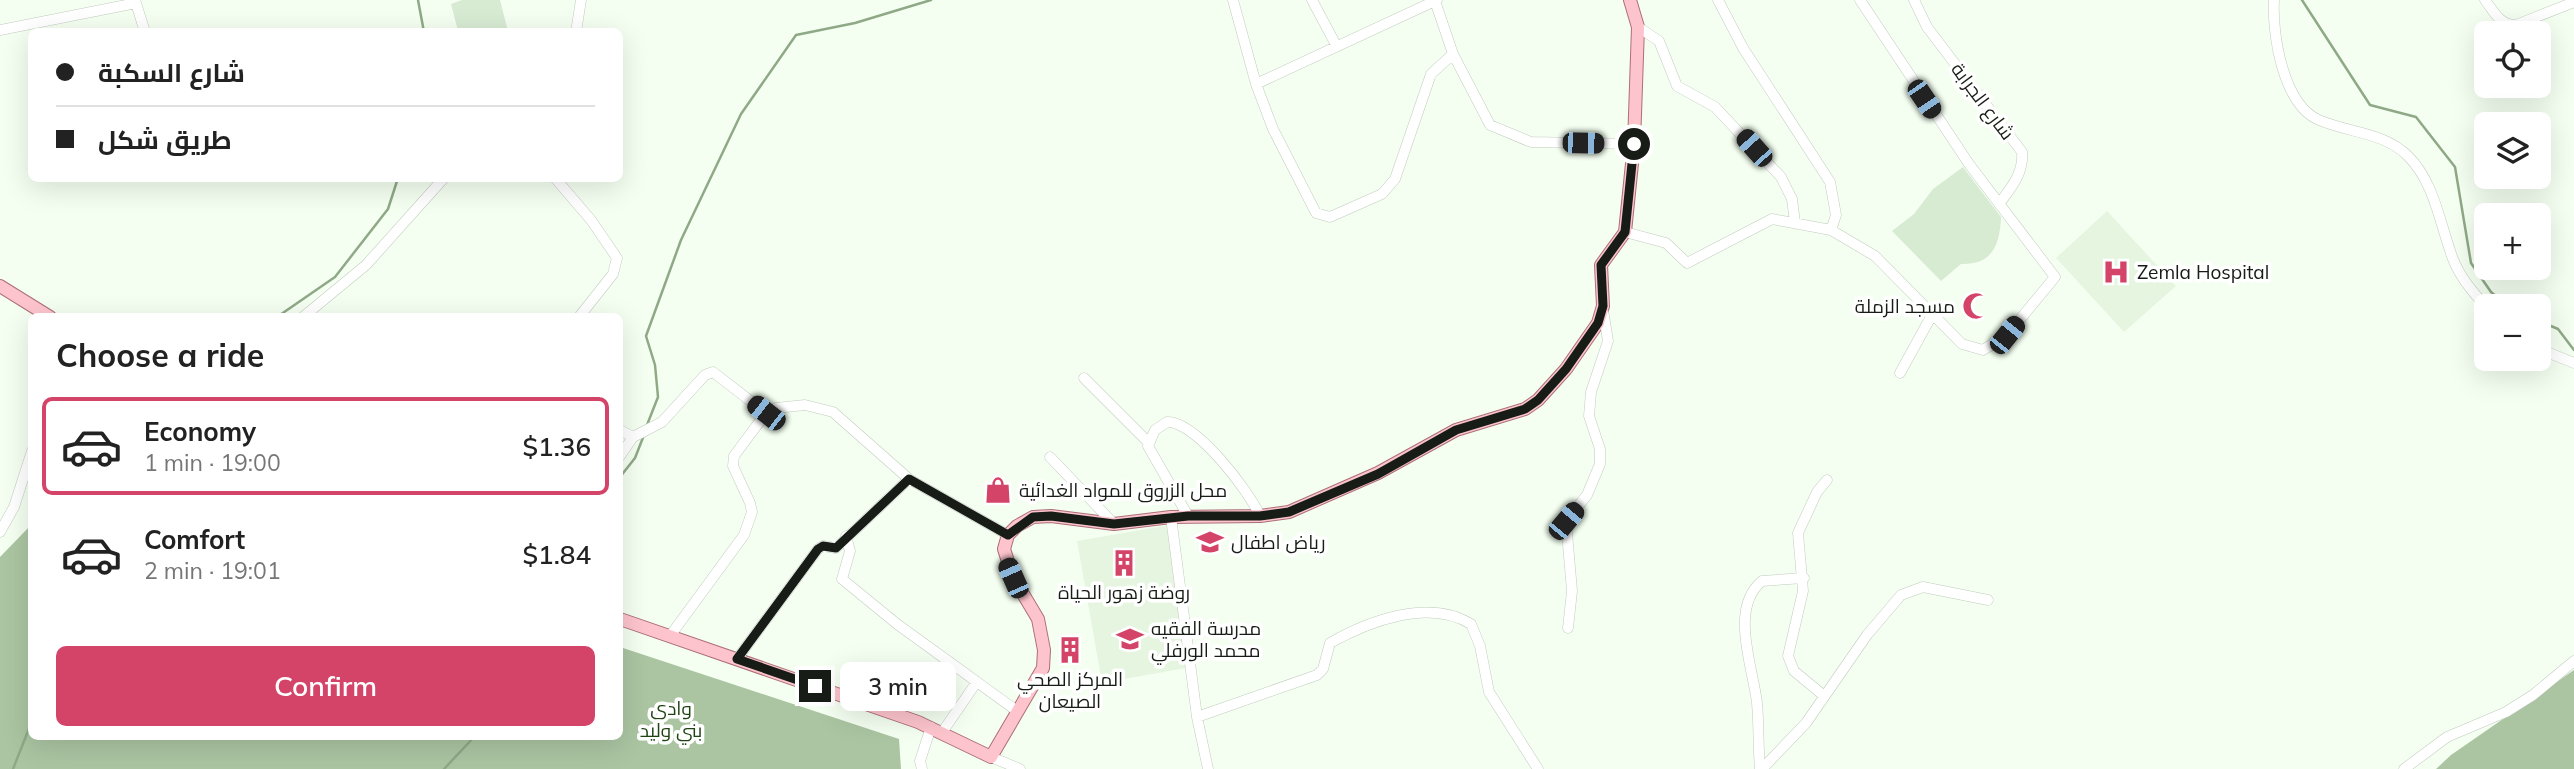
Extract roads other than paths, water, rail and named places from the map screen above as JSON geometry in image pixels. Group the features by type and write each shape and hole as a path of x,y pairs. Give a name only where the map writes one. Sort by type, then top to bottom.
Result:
{"main road":[{"path":"623,620 937,729 991,757 1043,668 1044,650 1038,619 1006,562 1004,549 1008,535 1033,517 1051,516 1114,524 1171,517 1260,516 1289,512 1378,474 1456,430 1525,409 1538,400 1566,369 1598,323 1603,306 1601,265 1625,232 1634,144 1639,27 1630,0"},
{"path":"0,286 44,313"}],"street":[{"path":"577,28 581,0"},
{"path":"1233,0 1256,84 1273,129 1316,213 1330,217 1389,188 1395,179 1431,74 1453,54"},
{"path":"1312,0 1336,45"},
{"path":"1256,84 1415,4 1436,0 1453,54 1486,121 1508,135 1531,142 1634,144"},
{"path":"1718,0 1744,48 1830,182 1836,215 1831,230"},
{"path":"1625,232 1666,243 1687,263 1762,223 1782,219 1831,230 1875,256 1962,344 1983,350 2007,335 2055,279 1969,164 1860,0"},
{"name":"شارع الجرابة","path":"1914,0 1927,27 2022,152 2023,164 2017,178 1999,204"},
{"path":"2274,0 2276,49 2299,101 2317,120 2369,134 2409,156 2431,192 2460,275 2476,294"},
{"path":"2485,0 2500,20 2508,25 2574,2"},
{"path":"0,30 136,2 144,28"},
{"path":"1639,27 1658,41 1677,86 1715,107 1781,177 1792,199 1795,223"},
{"path":"308,313 366,265 440,182"},
{"path":"558,182 591,220 617,258 613,274 582,313"},
{"path":"1568,628 1572,591 1566,521 1587,495 1600,464 1600,449 1588,416 1591,392 1608,341 1603,306"},
{"path":"1900,373 1933,313"},
{"path":"2551,354 2574,363"},
{"path":"623,452 633,437 662,422 705,375 713,372 766,413"},
{"path":"1084,378 1148,442 1150,452 1188,516"},
{"path":"670,636 744,535 752,512 733,467 734,456 766,413 791,405 832,412 909,479 1008,535"},
{"path":"1148,442 1161,425 1175,422 1182,425 1241,481 1260,516"},
{"path":"623,432 633,437"},
{"path":"1050,457 1114,524"},
{"path":"0,532 14,508 28,464"},
{"path":"737,659 818,549 823,546 836,548 909,479"},
{"path":"1823,695 1794,671 1788,656 1801,609 1804,578 1798,533 1817,492 1827,480"},
{"path":"1171,517 1197,717 1208,769"},
{"path":"846,536 850,551 842,579 1017,712"},
{"path":"1761,769 1757,702 1745,618 1751,597 1762,581 1804,578"},
{"path":"1761,769 1806,723 1823,695 1901,595 1923,587 1988,600"},
{"path":"1197,717 1317,675 1323,669 1330,643 1338,639 1383,620 1434,612 1471,624 1480,646 1489,692 1538,769"},
{"path":"2404,769 2447,737 2505,712 2533,695 2574,661"},
{"path":"922,769 920,761 937,729 976,683"},
{"path":"991,757 1020,769"}],"waterway":[{"path":"418,0 423,28"},
{"path":"647,425 658,397 655,365 646,336 681,240 741,114 796,35 855,23 931,0"},
{"path":"2302,0 2370,105 2416,117 2455,167 2471,263 2493,294"},
{"path":"283,313 335,277 388,209 397,182"},
{"path":"2551,326 2558,329 2574,350"},
{"path":"623,473 635,458 644,435"},
{"path":"13,769 28,731"},
{"path":"444,769 471,740"}],"place":[{"name":"Zemla Hospital","path":"2116,272"},
{"name":"مسجد الزملة","path":"1976,306"},
{"name":"محل الزروق للمواد الغدائية","path":"998,490"},
{"name":"رياض اطفال","path":"1210,542"},
{"name":"روضة زهور الحياة","path":"1124,563"},
{"name":"مدرسة الفقيه محمد الورفلي","path":"1130,639"},
{"name":"المركز الصحي الصيعان","path":"1070,650"}],"park label":[{"name":"وادي بني وليد","path":"671,719"}]}
